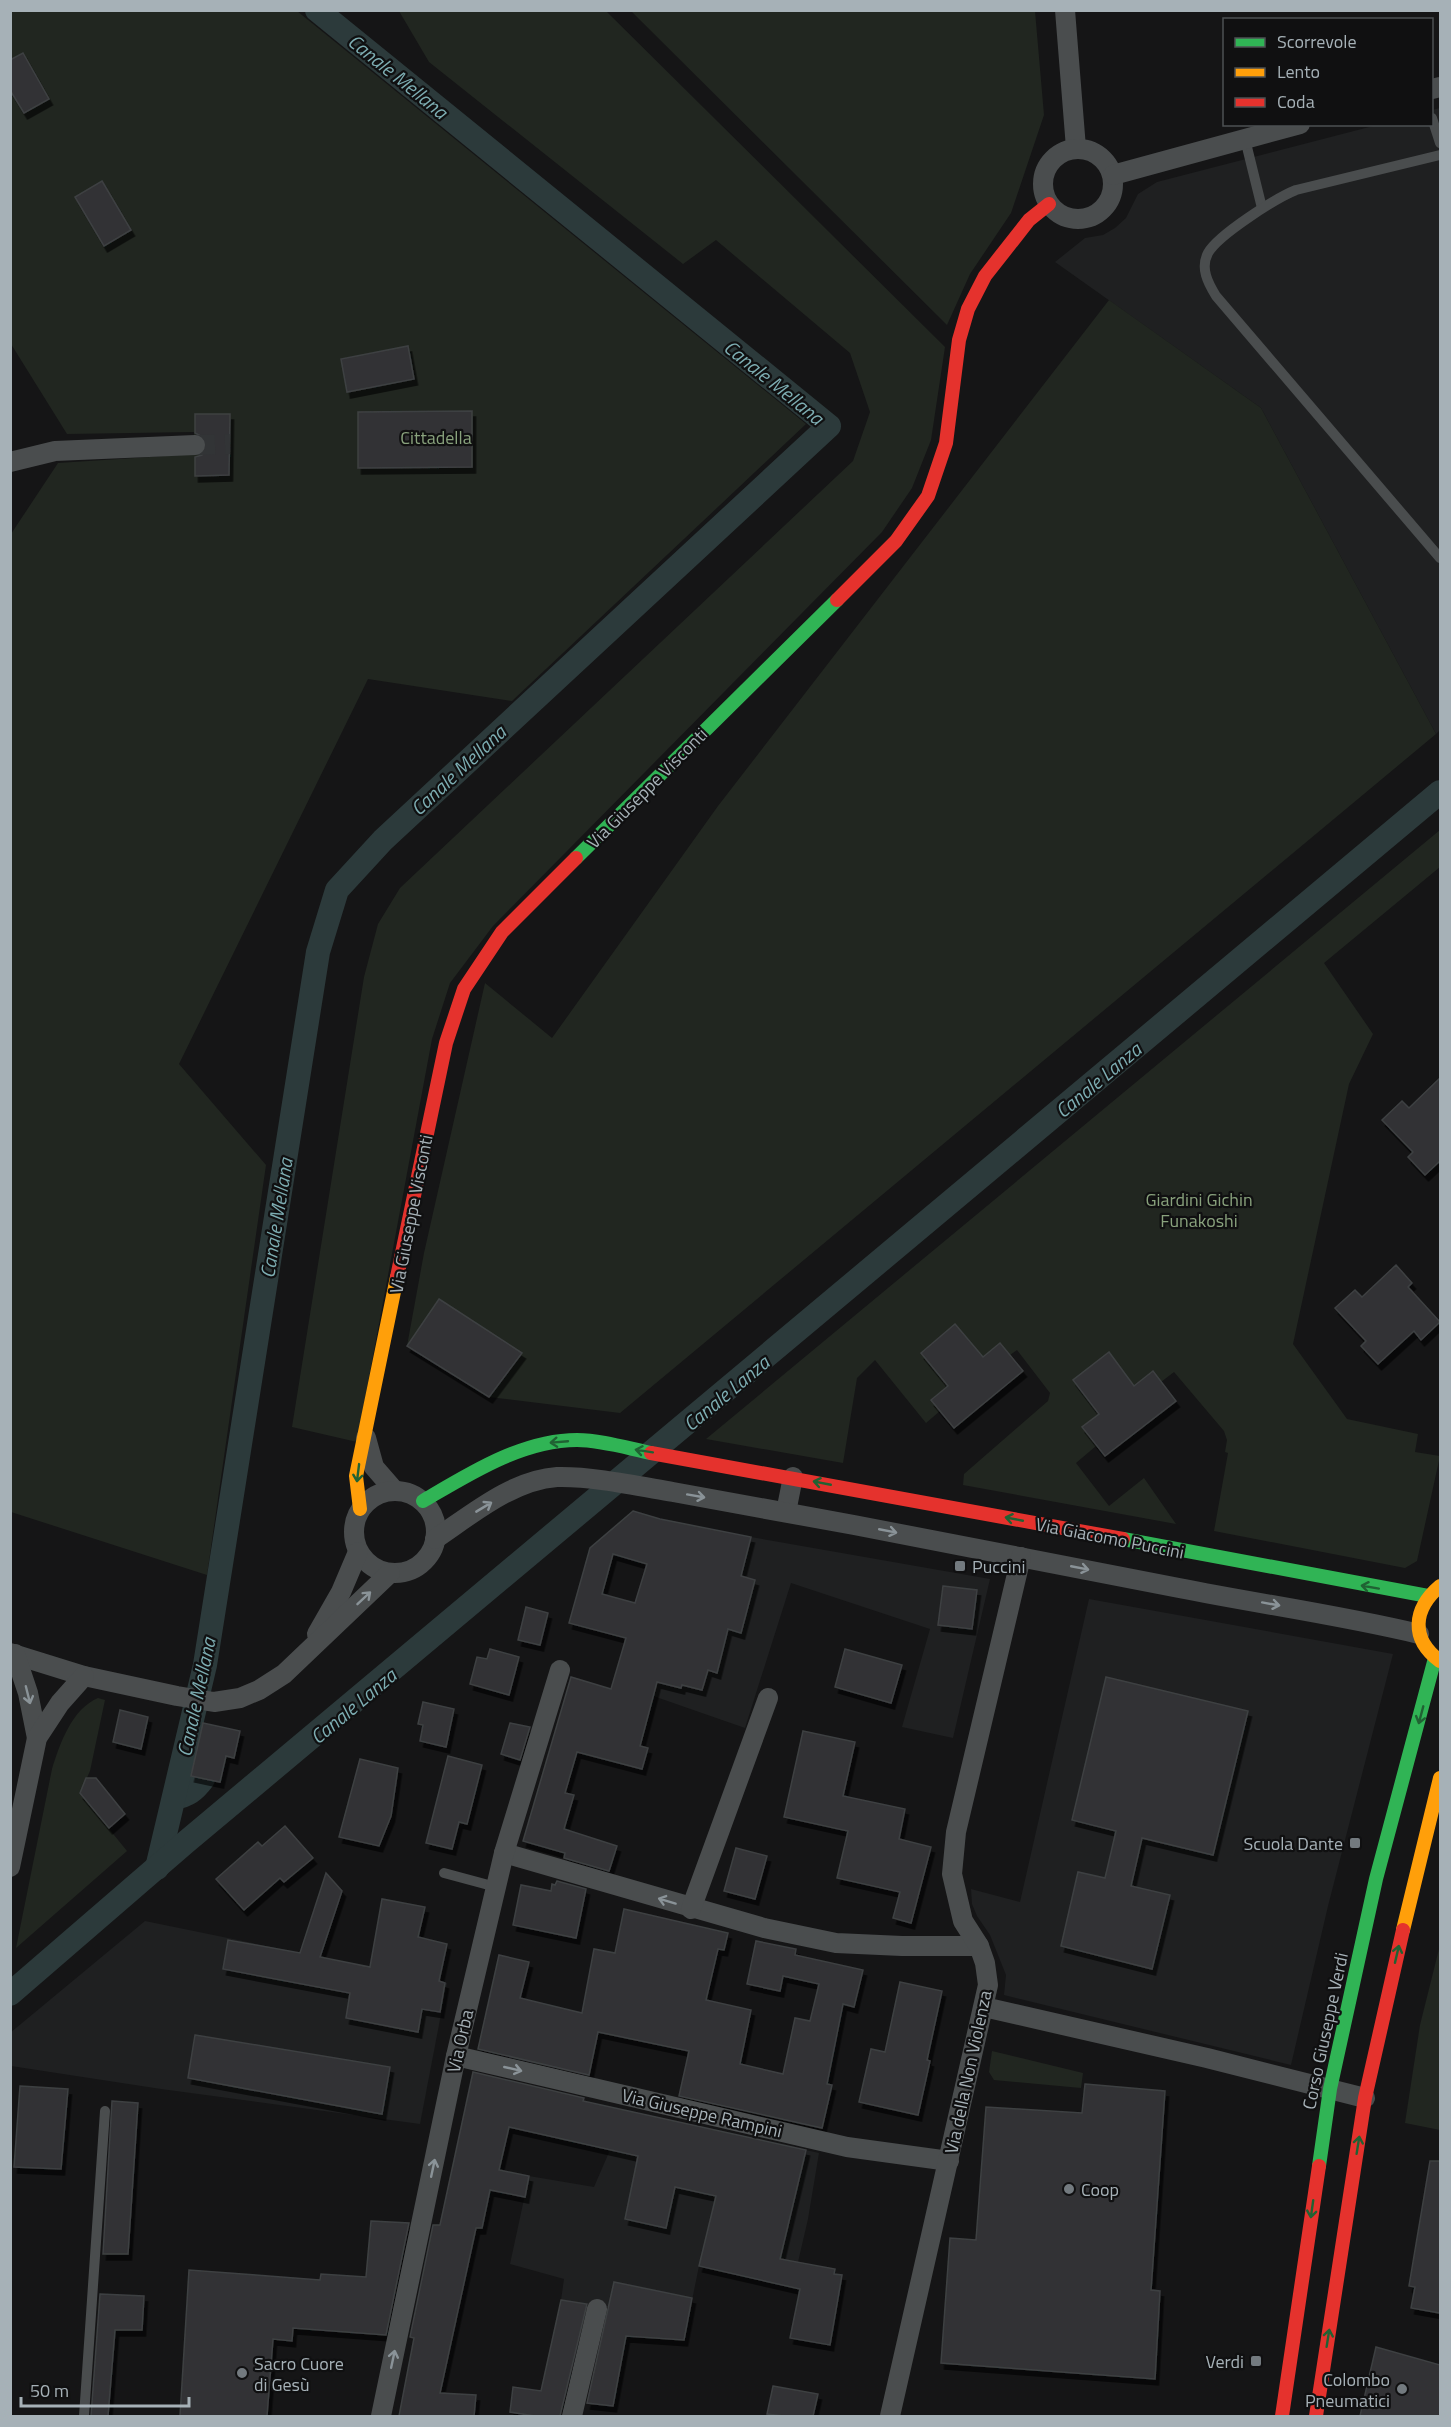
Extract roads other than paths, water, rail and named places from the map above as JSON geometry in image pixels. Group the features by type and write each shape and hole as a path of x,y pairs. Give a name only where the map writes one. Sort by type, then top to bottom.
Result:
{"street":[{"path":"1065,10 1076,148"},
{"path":"1113,175 1292,126"},
{"path":"1076,148 1088,149 1099,155 1113,175 1114,187 1103,209 1093,216 1081,219 1069,218 1058,213 1049,204 1042,184 1049,163 1065,150 1076,148"},
{"name":"Via Giuseppe Visconti","path":"360,1509 356,1476 366,1437 446,1043 464,989 502,932 896,541 928,496 946,443 959,340 968,309 985,276 1029,220 1049,204"},
{"path":"10,462 55,451 195,445"},
{"name":"Via Giuseppe Visconti","path":"366,1437 374,1467 394,1490"},
{"name":"Via Giacomo Puccini","path":"423,1501 495,1461 523,1449 550,1442 578,1440 793,1477 1428,1596"},
{"name":"Via Giacomo Puccini","path":"435,1539 481,1508 512,1491 556,1477 581,1479 639,1486 786,1512 1360,1620 1419,1634"},
{"path":"786,1512 793,1477"},
{"path":"394,1490 414,1495 423,1501 431,1512 435,1525 435,1539 428,1556 414,1569 402,1573 390,1573 366,1562 358,1552 353,1526 360,1509 369,1499 381,1492 394,1490"},
{"path":"306,1652 341,1592 358,1552"},
{"name":"Via della Non Violenza","path":"890,2416 988,1985 979,1946 963,1921 952,1874 956,1832 1021,1557"},
{"path":"13,1653 84,1676 177,1696 214,1702 240,1698 259,1690 284,1674 390,1573"},
{"path":"1438,1660 1425,1648 1419,1634 1418,1621 1421,1608 1428,1596 1440,1587"},
{"path":"13,1653 28,1693 37,1738"},
{"name":"Corso Giuseppe Verdi","path":"1282,2416 1330,2089 1376,1879 1438,1660"},
{"name":"Via Orba","path":"381,2416 456,2056 504,1853 560,1670"},
{"path":"10,1867 37,1738 60,1703 84,1676"},
{"path":"691,1909 768,1698"},
{"path":"1316,2416 1365,2098 1413,1885 1440,1778"},
{"path":"504,1853 691,1909 764,1928 836,1942 902,1946 979,1946"},
{"path":"984,2007 1365,2098"},
{"name":"Via Giuseppe Rampini","path":"456,2056 825,2142 949,2161"},
{"path":"572,2416 597,2309"}],"lane":[{"path":"1433,124 1440,143"},
{"path":"1245,139 1262,208"},
{"path":"1440,155 1279,196 1209,252 1205,264 1206,280 1216,296 1440,558"},
{"path":"444,1873 496,1887"},
{"path":"84,2416 105,2111"}],"waterway":[{"name":"Canale Mellana","path":"157,1868 205,1665 318,952 337,890 383,840 829,426 317,10"},
{"name":"Canale Lanza","path":"10,1994 186,1842 1440,792"},
{"path":"174,1798 190,1792 203,1779"}],"tunnel":[{"path":"195,445 230,444"}],"place":[{"name":"Puccini","path":"960,1566"},
{"name":"Scuola Dante","path":"1355,1843"},
{"name":"Coop","path":"1069,2189"},
{"name":"Verdi","path":"1256,2361"},
{"name":"Sacro Cuore di Gesù","path":"242,2373"},
{"name":"Colombo Pneumatici","path":"1402,2389"}],"park label":[{"name":"Cittadella","path":"436,437"},
{"name":"Giardini Gichin Funakoshi","path":"1199,1209"}]}
